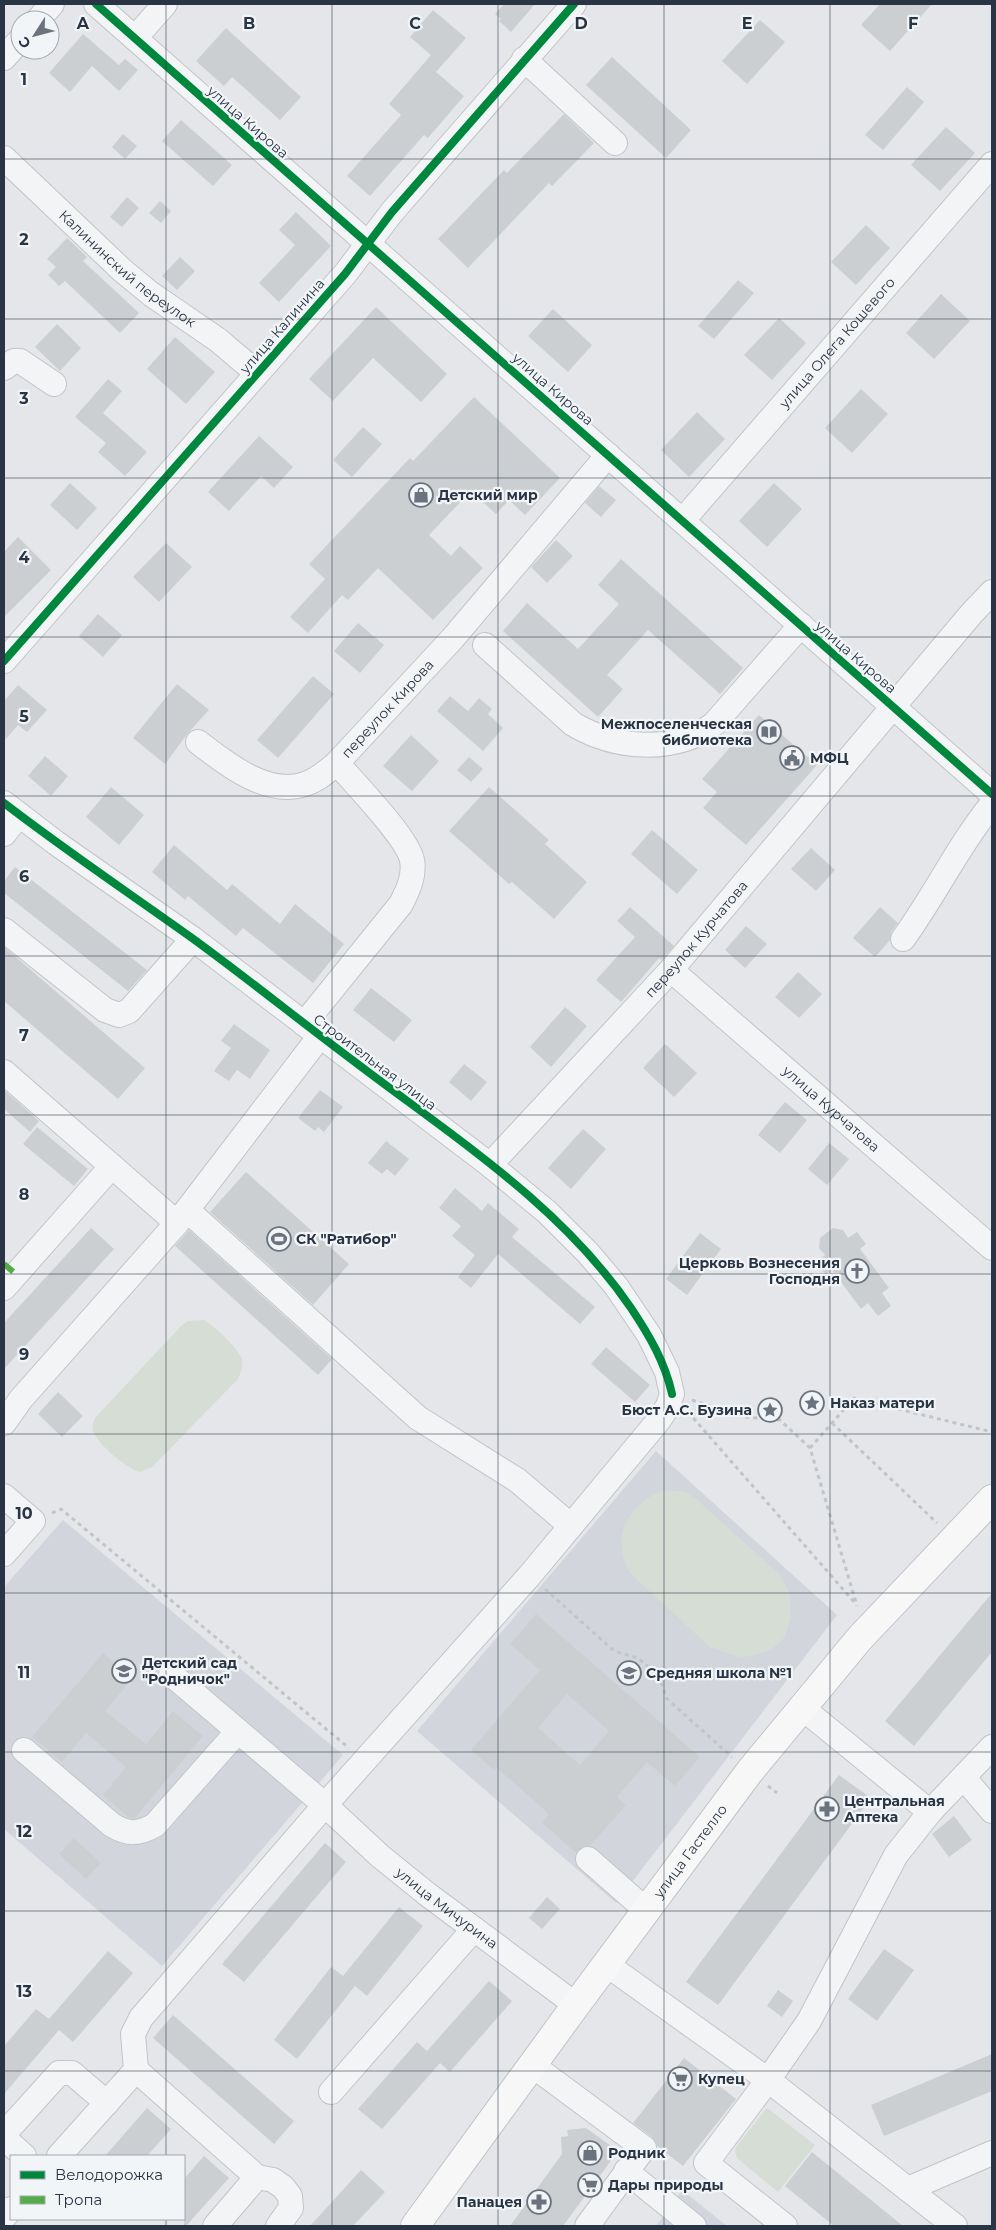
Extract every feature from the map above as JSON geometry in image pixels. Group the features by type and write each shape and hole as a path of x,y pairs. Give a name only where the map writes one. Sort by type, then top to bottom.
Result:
{"main road":[{"name":"улица Гастелло","path":"415,2226 606,1964 750,1771 801,1707 865,1632 992,1499"}],"street":[{"name":"улица Кирова","path":"96,4 226,121 368,243 894,707 990,789"},
{"path":"135,38 165,4"},
{"name":"улица Калинина","path":"4,661 345,274 368,243 574,4"},
{"path":"524,60 615,143"},
{"name":"Калининский переулок","path":"4,158 122,271 151,294 218,340 257,373"},
{"name":"улица Олега Кошевого","path":"682,520 992,164"},
{"path":"4,368 14,361 20,361 54,384"},
{"name":"переулок Кирова","path":"4,1423 21,1400 182,1217 402,904 411,884 412,860 404,841 337,763 453,638 608,455"},
{"name":"переулок Курчатова","path":"490,1165 671,970 972,613 992,592"},
{"path":"484,645 573,724 589,733 636,744 663,744 684,740 700,734 714,724 801,625"},
{"path":"198,742 240,771 261,782 282,787 304,784 322,776 337,763"},
{"path":"903,939 924,909 972,829 990,789"},
{"path":"4,834 12,809"},
{"name":"Строительная улица","path":"12,809 193,939 490,1165 547,1212 588,1253 616,1286 649,1335 667,1372 672,1394"},
{"path":"4,930 105,1010 119,1015 129,1010 193,939"},
{"name":"улица Курчатова","path":"671,970 992,1248"},
{"path":"4,1072 112,1166 182,1217 418,1418 517,1480 571,1526"},
{"path":"8,1275 112,1166"},
{"path":"278,2226 291,2208 290,2196 283,2187 273,2180 257,2177 136,2070 133,2034 141,2018 325,1805 530,1575 659,1420 668,1406 672,1394"},
{"path":"4,1496 33,1521 4,1554"},
{"name":"улица Мичурина","path":"171,1674 325,1805 380,1856 576,2005"},
{"path":"801,1707 930,1812"},
{"path":"24,1750 112,1825 132,1833 144,1831 155,1824 238,1732"},
{"path":"785,2226 706,2163 809,2021 896,1855 930,1812 992,1747"},
{"path":"964,1778 992,1811"},
{"path":"588,1859 646,1910"},
{"path":"331,2092 474,1929"},
{"path":"606,1964 768,2080 955,2226"},
{"path":"532,2065 644,2148 587,2226"},
{"path":"60,2155 136,2070"},
{"path":"4,2134 59,2072 72,2073 107,2103"},
{"path":"4,2138 23,2155"},
{"path":"908,2189 992,2153"},
{"path":"626,2171 694,2226"},
{"path":"215,2226 257,2177"}],"path":[{"path":"672,1394 745,1417 780,1420 810,1448 857,1606 672,1394"},
{"path":"810,1448 854,1398 992,1432"},
{"path":"832,1423 937,1523"},
{"path":"33,1521 61,1509 364,1761"},
{"path":"530,1575 614,1651 638,1658 659,1676 667,1699 734,1758"}],"shaded area":[{"path":"204,1320 226,1338 240,1355 242,1370 238,1379 152,1467 140,1472 134,1470 101,1444 94,1433 94,1420 182,1325 188,1321"},
{"name":"Средняя школа №1","path":"656,1451 837,1615 616,1903 417,1731"},
{"path":"663,1490 685,1492 695,1498 780,1575 789,1592 791,1615 785,1637 771,1650 740,1657 710,1647 630,1573 624,1559 622,1547 622,1535 626,1524 631,1514 640,1505"},
{"name":"Детский сад \"Родничок\"","path":"63,1520 343,1755 162,1966 4,1829 4,1587"},
{"path":"767,2108 815,2145 778,2192 737,2158 735,2153 736,2147"},
{"path":"682,2190 727,2226 656,2226"}],"building":[{"path":"504,4 535,4 511,32 499,21 501,19 495,14"},
{"path":"880,4 932,4 890,51 861,25"},
{"path":"433,10 466,38 436,72 464,96 428,138 424,135 370,196 347,176 401,115 389,104 431,55 410,37"},
{"path":"760,20 785,42 747,84 722,61"},
{"path":"226,28 301,97 280,120 232,77 224,86 196,61"},
{"path":"83,34 119,65 125,59 138,70 119,91 92,66 70,92 49,73"},
{"path":"612,57 691,130 666,158 586,85"},
{"path":"907,87 924,102 883,150 865,135"},
{"path":"564,114 594,143 552,186 549,183 468,268 438,239 504,170 507,173"},
{"path":"181,120 232,165 213,186 162,141"},
{"path":"946,127 975,153 940,191 911,165"},
{"path":"123,134 137,146 125,159 112,147"},
{"path":"127,197 139,208 122,227 110,217"},
{"path":"160,201 171,211 161,223 149,213"},
{"path":"296,212 331,246 279,302 259,283 295,245 279,230"},
{"path":"866,225 890,248 856,285 831,262"},
{"path":"67,238 87,257 83,261 139,313 120,333 65,281 59,286 48,275 56,267 47,259"},
{"path":"180,257 195,271 177,290 162,276"},
{"path":"738,280 754,293 714,339 698,326"},
{"path":"941,294 970,321 934,359 906,333"},
{"path":"376,307 447,374 421,402 373,358 333,401 309,379"},
{"path":"553,309 592,345 568,372 528,336"},
{"path":"779,318 806,343 772,380 744,355"},
{"path":"57,324 81,348 60,371 35,347"},
{"path":"175,337 215,372 186,404 147,369"},
{"path":"108,379 122,391 103,413 147,452 125,476 98,452 106,443 75,417"},
{"path":"861,389 888,414 852,453 825,428"},
{"name":"Детский мир","path":"474,397 560,478 525,515 509,500 496,514 471,491 429,535 451,556 460,546 483,568 433,620 378,568 348,600 342,595 308,633 290,617 325,579 309,564 410,458 413,461"},
{"path":"697,412 725,439 689,477 661,450"},
{"path":"363,427 382,444 352,477 333,460"},
{"path":"259,436 293,467 274,488 261,476 229,511 208,492"},
{"path":"70,483 97,508 77,530 50,505"},
{"path":"774,483 802,509 767,547 739,521"},
{"path":"599,486 616,500 601,517 585,503"},
{"path":"18,537 51,570 4,617 4,552"},
{"path":"556,540 573,556 547,583 531,567"},
{"path":"166,543 192,567 159,602 133,577"},
{"path":"621,559 743,668 720,694 648,630 607,675 623,689 598,717 503,631 527,603 578,649 619,604 598,585"},
{"path":"98,614 122,635 103,657 79,636"},
{"path":"358,623 384,645 360,673 334,651"},
{"path":"313,676 334,694 278,758 257,740"},
{"path":"177,684 209,710 188,733 165,764 133,738"},
{"path":"18,685 47,710 27,732 18,725 4,741 4,701"},
{"path":"450,696 468,711 479,698 492,709 488,714 503,728 483,751 437,711"},
{"path":"759,715 817,765 746,845 703,808 717,792 702,779"},
{"path":"411,735 439,761 412,791 383,766"},
{"path":"45,756 68,776 51,796 28,776"},
{"path":"469,757 483,769 471,782 457,770"},
{"path":"111,787 144,815 119,845 86,817"},
{"path":"489,787 549,840 545,844 587,882 554,919 512,882 509,884 449,831"},
{"path":"652,830 698,870 677,894 631,854"},
{"path":"174,845 227,890 232,884 280,924 295,904 344,944 313,983 243,928 236,936 188,896 185,900 152,872"},
{"path":"811,848 835,870 816,891 791,869"},
{"path":"15,867 147,970 128,991 4,893 4,881"},
{"path":"630,907 674,946 661,960 659,958 621,1002 596,980 635,937 617,921"},
{"path":"880,907 898,923 891,932 890,940 875,957 853,938"},
{"path":"746,926 767,944 745,968 725,950"},
{"path":"4,947 145,1068 118,1099 4,1001"},
{"path":"798,972 822,994 799,1018 775,997"},
{"path":"371,988 412,1020 394,1042 353,1010"},
{"path":"565,1007 587,1026 551,1067 530,1047"},
{"path":"234,1024 270,1050 250,1079 237,1070 229,1081 214,1071 231,1048 221,1041"},
{"path":"665,1044 697,1073 674,1097 643,1068"},
{"path":"464,1064 487,1082 471,1101 449,1082"},
{"path":"4,1090 39,1121 30,1132 4,1109"},
{"path":"320,1090 343,1107 324,1132 318,1127 315,1131 298,1118"},
{"path":"785,1102 807,1120 780,1153 758,1135"},
{"path":"37,1127 88,1169 74,1186 23,1144"},
{"path":"583,1129 606,1149 571,1189 548,1168"},
{"path":"386,1141 409,1159 395,1176 387,1169 382,1174 368,1163"},
{"path":"829,1143 849,1159 827,1185 808,1169"},
{"name":"СК \"Ратибор\"","path":"246,1172 349,1264 313,1305 210,1212"},
{"path":"455,1188 482,1211 488,1203 519,1229 512,1237 595,1307 580,1324 498,1254 471,1288 458,1277 475,1255 452,1236 461,1226 439,1208"},
{"path":"91,1228 114,1249 4,1369 4,1323"},
{"name":"Церковь Вознесения Господня","path":"833,1228 843,1230 848,1238 857,1232 866,1244 860,1249 889,1288 882,1293 891,1306 878,1316 868,1303 861,1309 832,1270 825,1275 816,1262 825,1255 819,1248 820,1238"},
{"path":"189,1230 332,1359 318,1375 175,1246"},
{"path":"700,1233 721,1249 687,1295 666,1279"},
{"path":"606,1347 650,1385 635,1402 591,1364"},
{"path":"58,1392 83,1416 62,1437 38,1414"},
{"path":"992,1593 992,1652 914,1746 885,1721"},
{"path":"536,1614 700,1757 675,1786 647,1762 617,1797 626,1805 590,1846 583,1846 576,1853 542,1823 549,1814 496,1767 494,1770 471,1750 540,1670 510,1644","holes":["567,1694 609,1731 580,1765 538,1728"]},
{"path":"103,1653 133,1678 105,1711 146,1744 173,1711 203,1736 135,1818 129,1818 103,1795 126,1767 86,1733 62,1762 32,1737"},
{"path":"839,1775 871,1798 718,2005 686,1982"},
{"path":"954,1816 972,1840 949,1857 932,1834"},
{"path":"74,1838 101,1863 86,1879 59,1854"},
{"path":"325,1843 346,1862 244,1982 222,1964"},
{"path":"547,1897 560,1909 542,1929 529,1918"},
{"path":"399,1907 423,1926 367,1996 355,1986 297,2059 274,2040 331,1967 343,1976"},
{"path":"884,1949 914,1970 877,2021 848,1999"},
{"path":"108,1951 133,1973 73,2042 59,2030 4,2094 4,2046 36,2009 49,2019"},
{"path":"489,1981 512,2001 450,2072 440,2063 382,2129 358,2109 417,2042 427,2051"},
{"path":"778,1990 793,2001 782,2017 767,2006"},
{"path":"173,2015 294,2121 274,2144 153,2038"},
{"path":"992,2054 992,2091 884,2136 871,2105"},
{"path":"684,2058 736,2099 683,2166 657,2146 652,2137 633,2123"},
{"path":"147,2108 171,2129 148,2155 106,2155"},
{"path":"586,2128 618,2151 563,2226 510,2226 562,2154 561,2137 568,2136 567,2130"},
{"path":"812,2152 903,2226 834,2226 785,2186"},
{"path":"204,2156 229,2178 184,2226 185,2220 185,2178"},
{"path":"361,2170 385,2192 353,2226 310,2226"}],"marked path":[{"path":"4,1264 16,1274"}],"cycle path":[{"path":"96,4 992,794"},
{"path":"4,661 345,274 392,212 574,4"},
{"path":"4,803 213,953 334,1047 466,1145 538,1204 603,1271 631,1308 656,1349 672,1394"}],"place":[{"name":"Детский мир","path":"421,495"},
{"name":"Межпоселенческая библиотека","path":"769,732"},
{"name":"МФЦ","path":"792,758"},
{"name":"СК \"Ратибор\"","path":"279,1239"},
{"name":"Церковь Вознесения Господня","path":"857,1271"},
{"name":"Наказ матери","path":"812,1403"},
{"name":"Бюст А.С. Бузина","path":"770,1410"},
{"name":"Детский сад \"Родничок\"","path":"124,1671"},
{"name":"Средняя школа №1","path":"629,1673"},
{"name":"Центральная Аптека","path":"827,1809"},
{"name":"Купец","path":"680,2079"},
{"name":"Родник","path":"590,2153"},
{"name":"Дары природы","path":"590,2185"},
{"name":"Панацея","path":"539,2202"}]}
